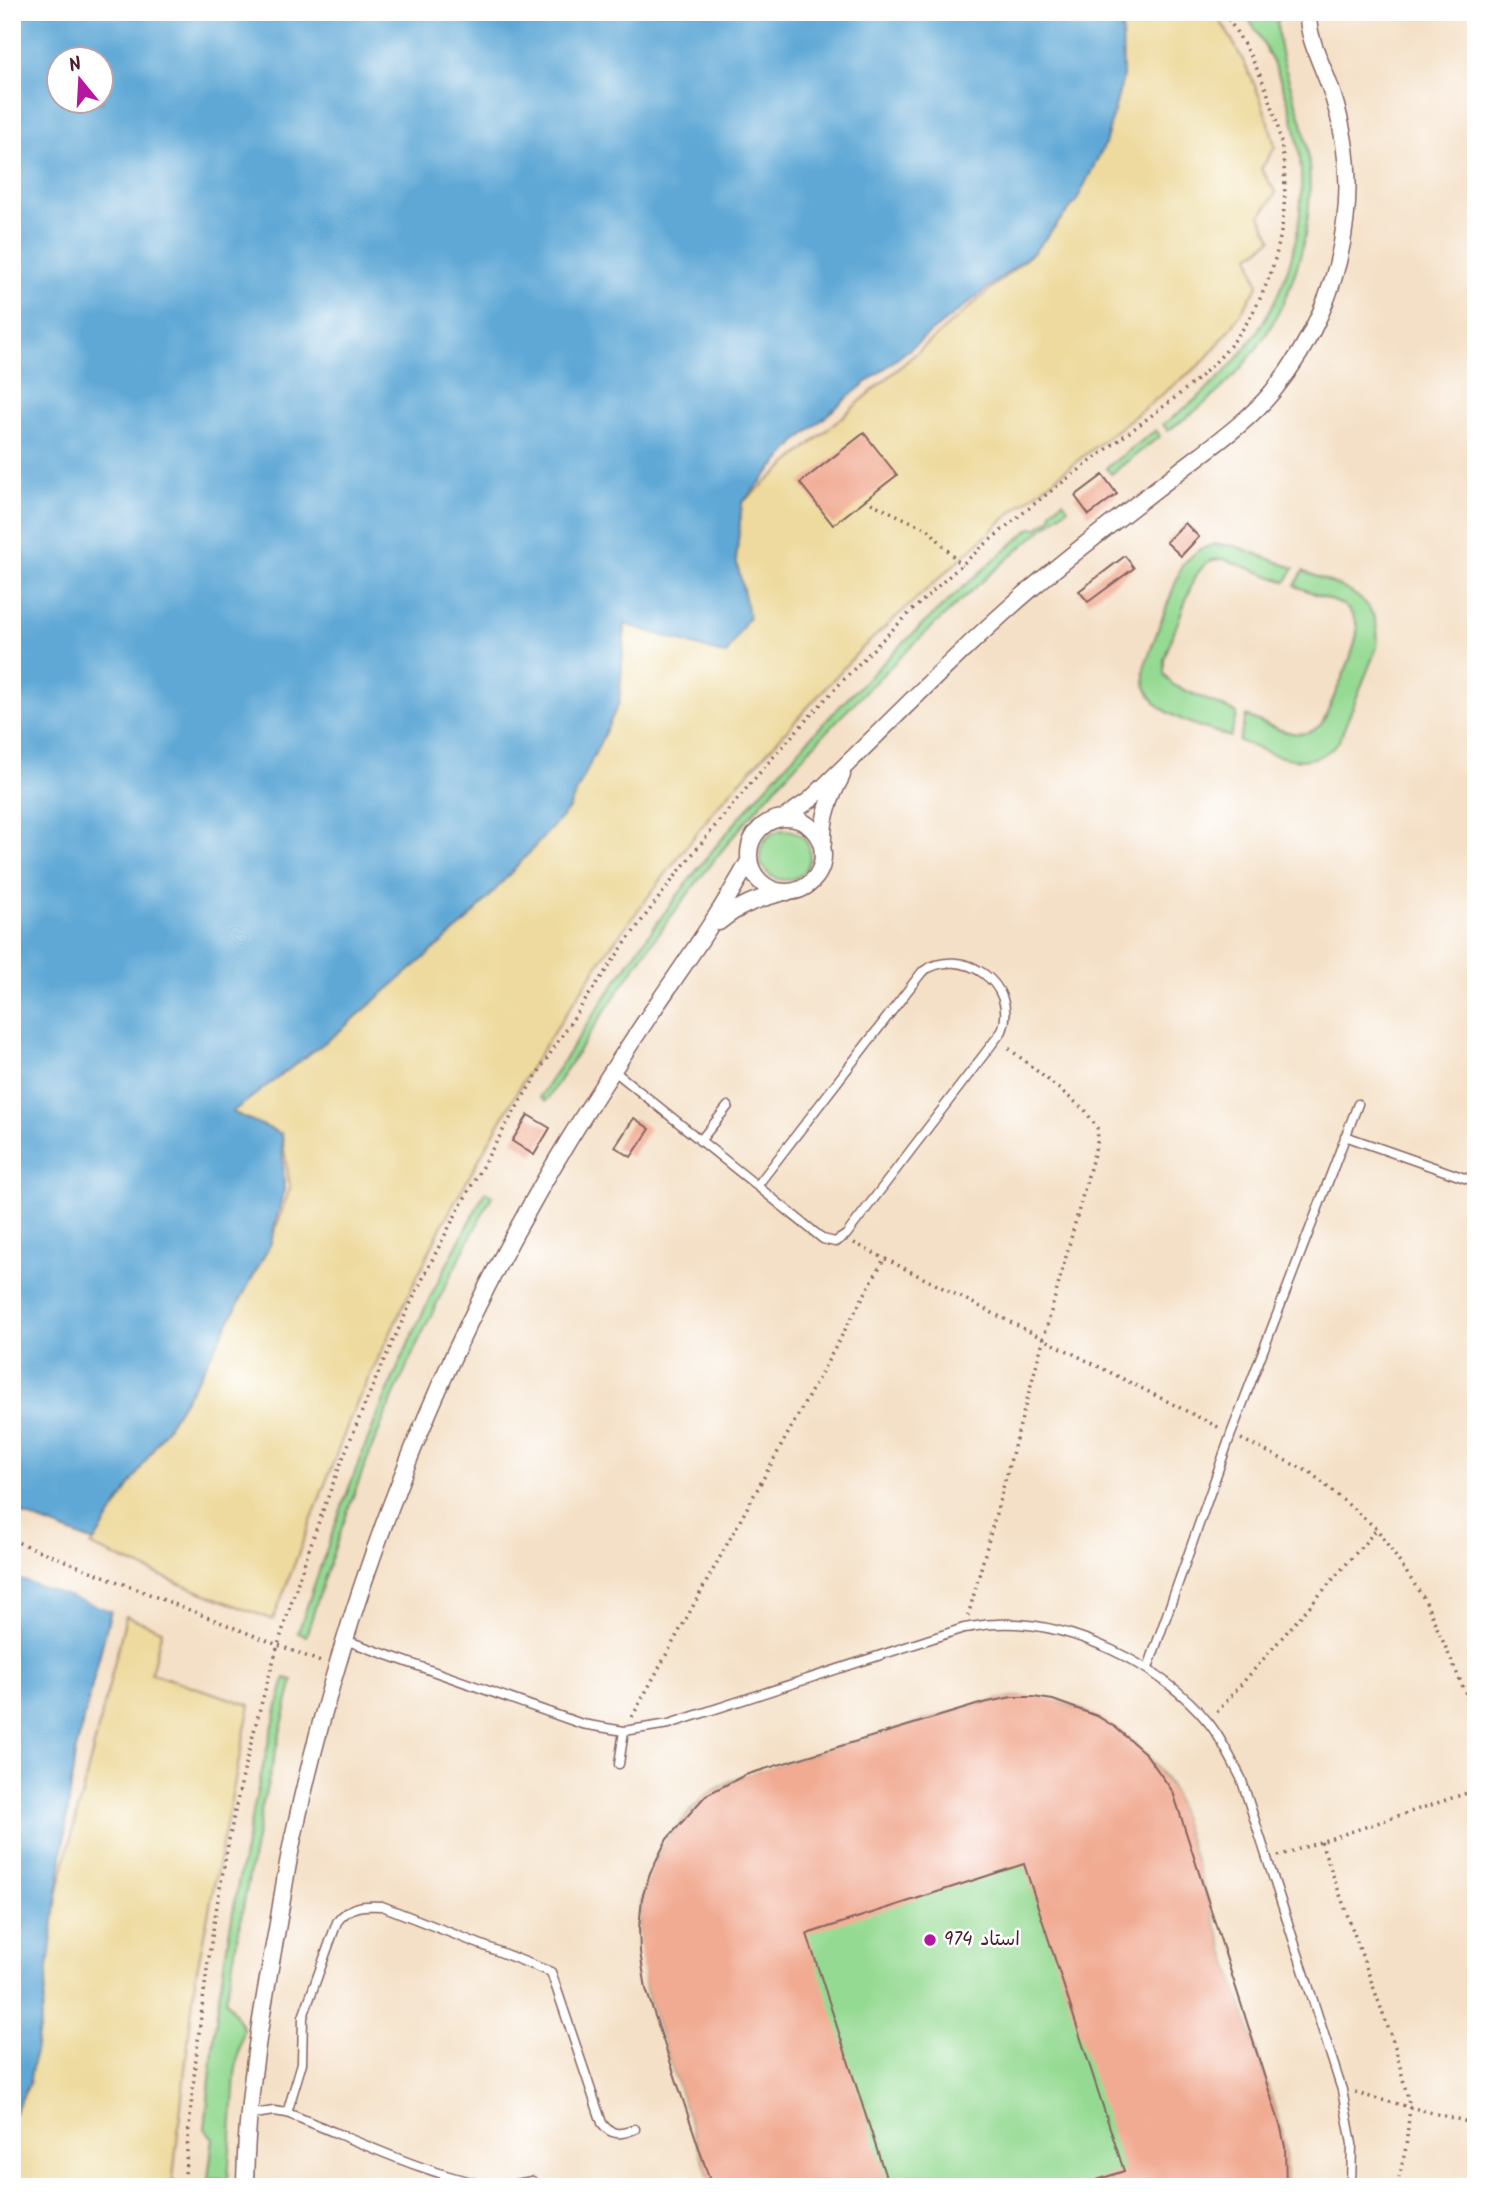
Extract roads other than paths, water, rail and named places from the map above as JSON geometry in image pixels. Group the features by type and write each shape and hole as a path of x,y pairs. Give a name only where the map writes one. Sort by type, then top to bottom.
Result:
{"street":[{"path":"784,818 810,800 971,641 1033,587 1231,431 1272,393 1297,358 1330,290 1345,223 1348,194 1344,141 1332,94 1315,48 1308,12"},
{"path":"709,930 730,912 753,900 794,892 815,880 824,858 822,824 830,799 848,762"},
{"path":"781,893 760,883 749,861 753,837 761,827 784,818 797,819 817,834 823,845"},
{"path":"245,2187 248,2115 255,2050 294,1831 336,1668 394,1496 473,1314 532,1203 613,1070 709,930 749,861"}],"lane":[{"path":"613,1070 700,1141 823,1239 835,1242 846,1236 1002,1031 1005,1017 1003,1000 993,982 984,973 962,963 950,962 931,966 915,980 757,1186"},
{"path":"1148,1668 1231,1434 1358,1104"},
{"path":"700,1141 728,1106"},
{"path":"1345,1136 1476,1182"},
{"path":"345,1640 582,1724 624,1731 669,1724 964,1628 995,1624 1043,1628 1109,1650 1148,1668 1177,1691 1208,1722 1241,1778 1342,2090 1352,2144 1351,2187"},
{"path":"619,1764 624,1731"},
{"path":"287,2113 302,2063 303,2017 337,1922 358,1905 382,1906 551,1972 602,2123 611,2133 625,2133 635,2129"},
{"path":"248,2115 274,2111 287,2113 472,2183 499,2187 532,2181"}],"water":[{"path":"12,12 1122,12 1123,78 1105,144 1077,200 1034,252 853,393 796,442 742,503 736,559 749,616 726,655 625,624 619,703 568,810 466,922 336,1034 232,1112 282,1134 284,1190 270,1245 200,1375 94,1542 12,1510"},
{"path":"12,1576 111,1610 75,1754 43,2008 29,2084 12,2118"}],"place":[{"name":"استاد 974","path":"930,1940"}]}
